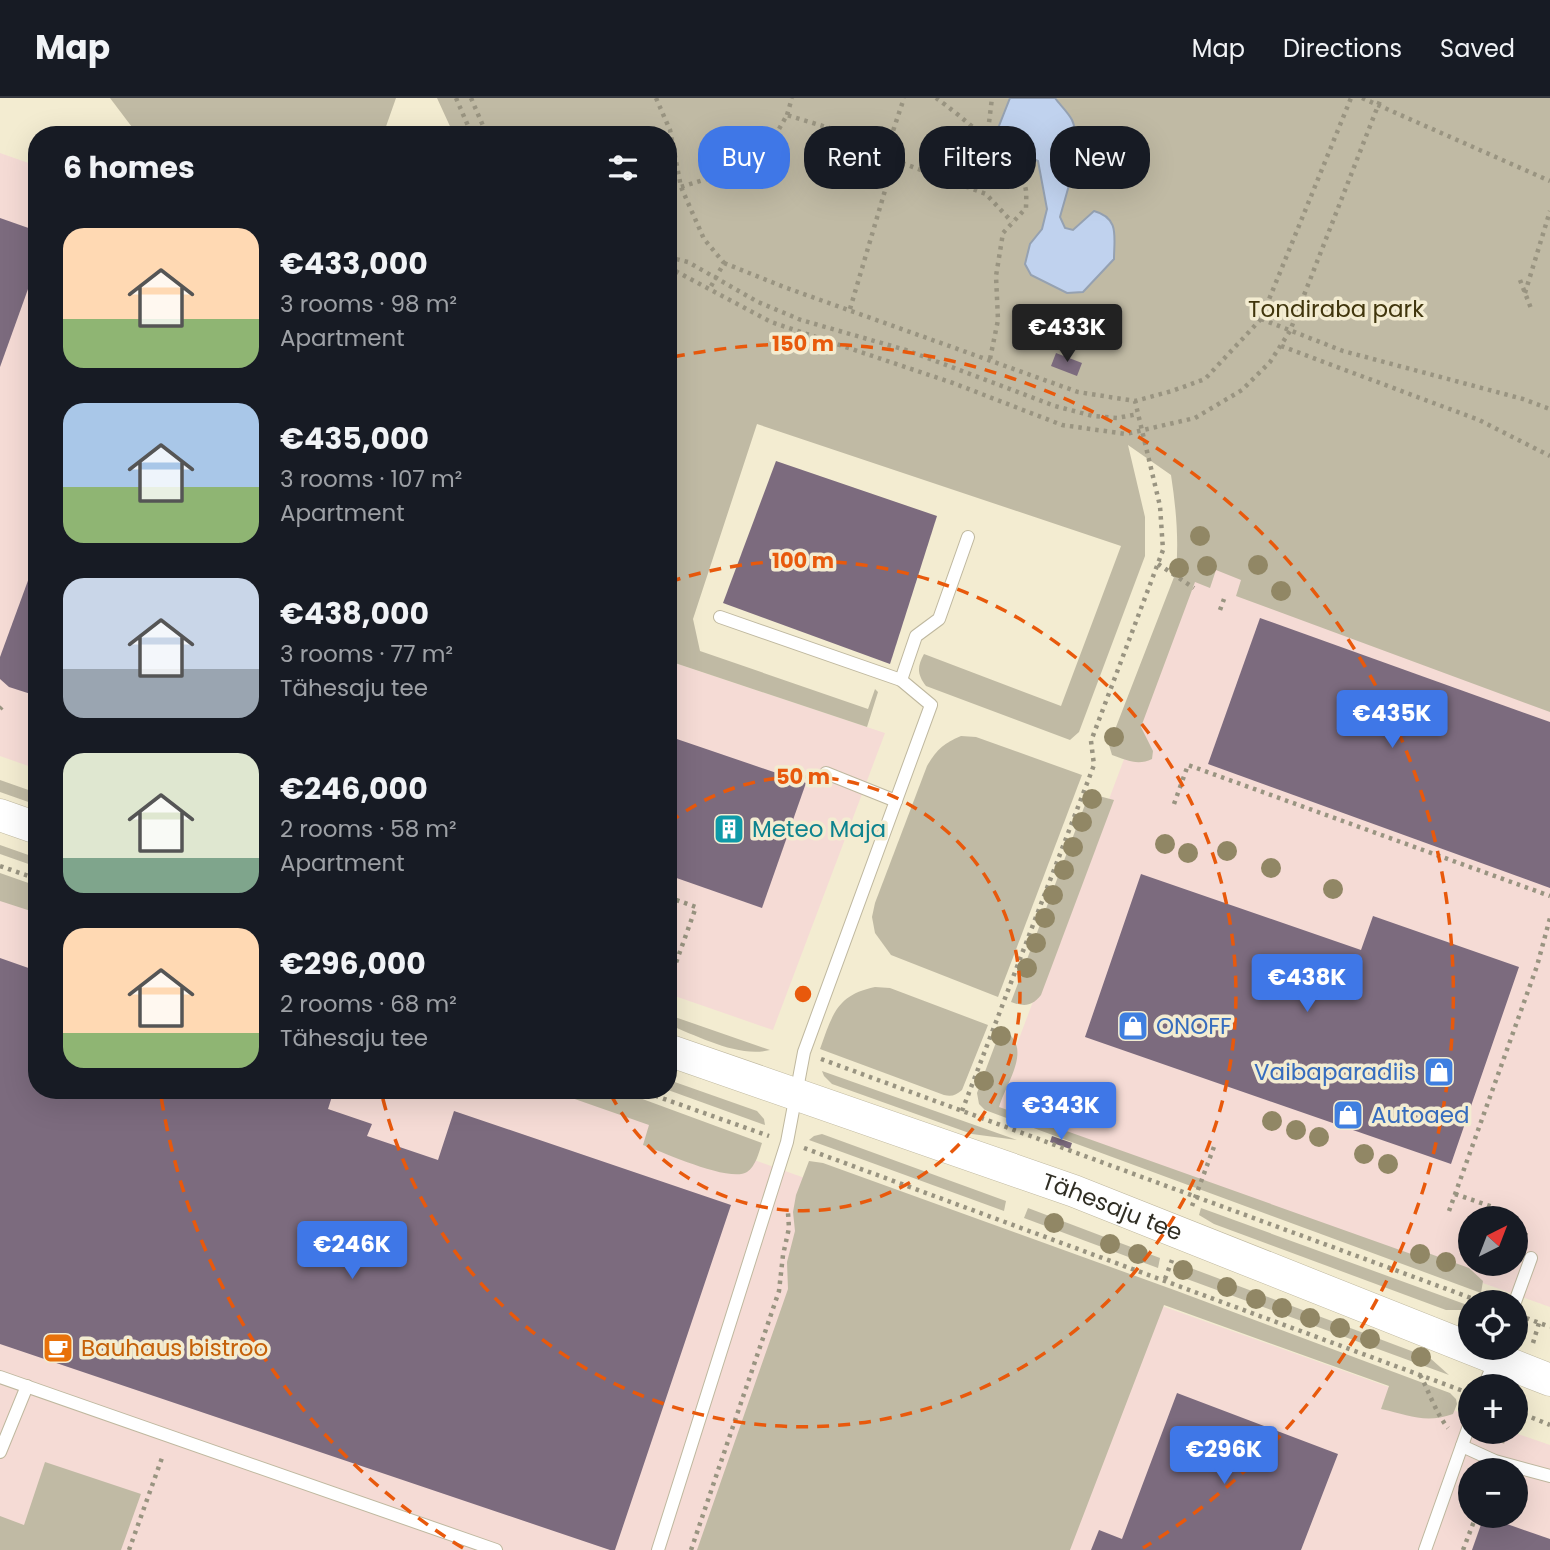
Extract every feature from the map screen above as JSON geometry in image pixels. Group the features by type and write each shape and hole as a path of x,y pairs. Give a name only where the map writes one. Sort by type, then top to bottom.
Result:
{"street":[{"path":"0,815 28,825"},
{"name":"Tähesaju tee","path":"677,1054 1074,1191 1493,1364 1550,1380"}],"lane":[{"path":"901,680 916,636 939,619 968,537"},
{"path":"658,1550 787,1142 804,1052 931,705 901,680 720,617"},
{"path":"826,774 896,801"},
{"path":"1519,1290 1531,1258"},
{"path":"0,1377 496,1550"},
{"path":"0,1451 27,1386"},
{"path":"1424,1550 1462,1446 1495,1461 1550,1476"}],"path":[{"path":"456,98 468,126"},
{"path":"471,98 483,126"},
{"path":"656,98 668,126"},
{"path":"681,187 742,168 768,150 787,115 792,98"},
{"path":"895,126 904,98"},
{"path":"936,98 970,126"},
{"path":"989,126 992,98"},
{"path":"677,166 681,187 704,239 724,263 1078,392 1135,401 1205,379 1261,319 1351,98"},
{"path":"1362,98 1380,101 1550,181"},
{"path":"677,272 771,322 953,383 1062,425 1126,434 1195,418 1242,390 1282,346 1380,101"},
{"path":"787,115 823,126"},
{"path":"905,164 986,194 1012,222"},
{"path":"850,309 885,189"},
{"path":"990,359 998,320 996,276 1003,233 1026,208 1025,189"},
{"path":"1525,293 1550,211"},
{"path":"677,259 688,262 758,302 801,320 906,350 1055,406 1093,416 1117,418 1138,414"},
{"path":"710,288 724,263"},
{"path":"1520,280 1532,311"},
{"path":"1261,319 1343,351 1523,399 1550,409"},
{"path":"1282,346 1479,420 1550,456"},
{"path":"962,1111 1094,765 1091,741 1163,550 1160,506 1135,401"},
{"path":"1158,564 1194,588"},
{"path":"1220,610 1224,599"},
{"path":"1174,804 1188,765 1550,896"},
{"path":"0,866 28,876"},
{"path":"677,900 696,907 677,960"},
{"path":"1448,1211 1537,966 1550,918"},
{"path":"804,1052 1458,1293"},
{"path":"665,1099 1458,1389"},
{"path":"1196,1196 1215,1144"},
{"path":"801,1160 805,1149"},
{"path":"1455,1194 1490,1206"},
{"path":"691,1550 779,1292 789,1228 787,1205"},
{"path":"1528,1319 1550,1327"},
{"path":"1419,1374 1436,1412 1462,1446"},
{"path":"1528,1416 1550,1425"},
{"path":"129,1550 171,1436"},
{"path":"1463,1550 1471,1528"}],"shaded area":[{"path":"0,153 28,163 28,766 0,756"},
{"path":"1218,509 1550,619 1550,1307 1528,1299 1528,1290 1502,1290 1463,1276 1528,1276 1528,1206 1458,1206 1458,1274 993,1108"},
{"path":"677,664 885,733 773,1030 677,997"},
{"path":"0,897 28,906 28,1099 584,1099 908,1215 783,1550 20,1550 0,1540"},
{"path":"1162,1306 1458,1412 1458,1444 1528,1444 1528,1437 1550,1445 1550,1550 1069,1550"}],"green space":[{"path":"110,98 396,98 386,126 131,126"},
{"name":"Tondiraba park","path":"437,98 1550,98 1550,712 1236,596 1241,580 1216,570 1210,588 1195,582 1141,727 1153,751 1152,759 1137,762 1112,755 1109,745 1176,572 1177,560 1171,475 1128,445 1145,517 1145,556 1079,732 1070,740 926,686 921,678 920,663 924,654 1061,706 1121,546 757,424 693,619 700,651 868,709 875,689 878,692 867,727 677,664 677,126 450,126"},
{"path":"961,736 976,737 1082,775 998,997 891,955 875,933 872,917 927,766 941,748"},
{"path":"0,780 28,790 28,802 0,792"},
{"path":"1095,795 1114,800 1041,995 1028,1004 1011,1002 1086,802"},
{"path":"0,845 28,855 28,864 0,854"},
{"path":"0,873 28,883 28,910 0,901"},
{"path":"875,987 890,988 988,1025 962,1090 954,1095 944,1095 820,1049 832,1017 844,1001 852,995"},
{"path":"677,1018 770,1050 745,1051 718,1045 677,1028"},
{"path":"1001,1029 1011,1036 1016,1044 1017,1054 1016,1064 999,1107 1414,1255 1417,1249 1458,1264 1458,1276 1478,1276 1483,1281 1482,1290 1473,1290 985,1110 979,1104 977,1093"},
{"path":"822,1071 1017,1140 972,1134 832,1084"},
{"path":"677,1083 757,1111 764,1119 765,1125 677,1093"},
{"path":"575,1099 642,1099 762,1143 755,1163 747,1172 726,1173 680,1160 643,1145 649,1125"},
{"path":"822,1134 1006,1201 1004,1211 809,1140"},
{"path":"809,1161 823,1163 1177,1291 1450,1393 1457,1404 1453,1414 1434,1418 1417,1418 1381,1409 1389,1386 1164,1305 1070,1550 697,1550 788,1289 787,1262 795,1231 793,1212 796,1195"},
{"path":"1028,1208 1160,1258 1158,1268 1024,1218"},
{"path":"1201,1208 1458,1302 1458,1310 1446,1310 1214,1224 1199,1215"},
{"path":"1180,1264 1430,1358 1449,1375 1176,1275"},
{"path":"45,1462 141,1494 121,1550 0,1550 0,1516 24,1525"}],"water":[{"path":"1010,98 1055,98 1072,120 1074,126 1050,126 1050,189 1068,189 1060,217 1065,228 1073,230 1094,211 1108,218 1115,236 1114,259 1083,292 1067,293 1031,275 1025,264 1030,244 1042,229 1047,209 1036,160 1036,126 999,126"}],"building":[{"path":"0,218 28,228 28,289 0,367"},
{"path":"1056,353 1082,363 1077,376 1051,366"},
{"path":"776,461 937,516 890,664 723,603"},
{"path":"28,581 28,693 9,687 0,679 0,657"},
{"path":"1260,618 1550,722 1550,888 1208,764"},
{"name":"Meteo Maja","path":"677,739 806,783 762,908 677,878"},
{"path":"1141,874 1361,950 1373,916 1519,967 1451,1164 1085,1037"},
{"path":"0,958 28,968 28,1099 331,1099 328,1109 372,1124 367,1136 438,1160 454,1111 731,1205 615,1550 0,1344"},
{"path":"1052,1136 1072,1143 1070,1149 1050,1142"},
{"path":"1177,1393 1338,1454 1301,1550 1091,1550 1099,1530 1122,1539"},
{"path":"1480,1528 1518,1528 1550,1539 1550,1550 1472,1550"}],"place":[{"name":"Meteo Maja","path":"729,829"},
{"name":"ONOFF","path":"1133,1026"},
{"name":"Vaibaparadiis","path":"1439,1072"},
{"name":"Autoaed","path":"1348,1115"},
{"name":"Bauhaus bistroo","path":"58,1348"}]}
